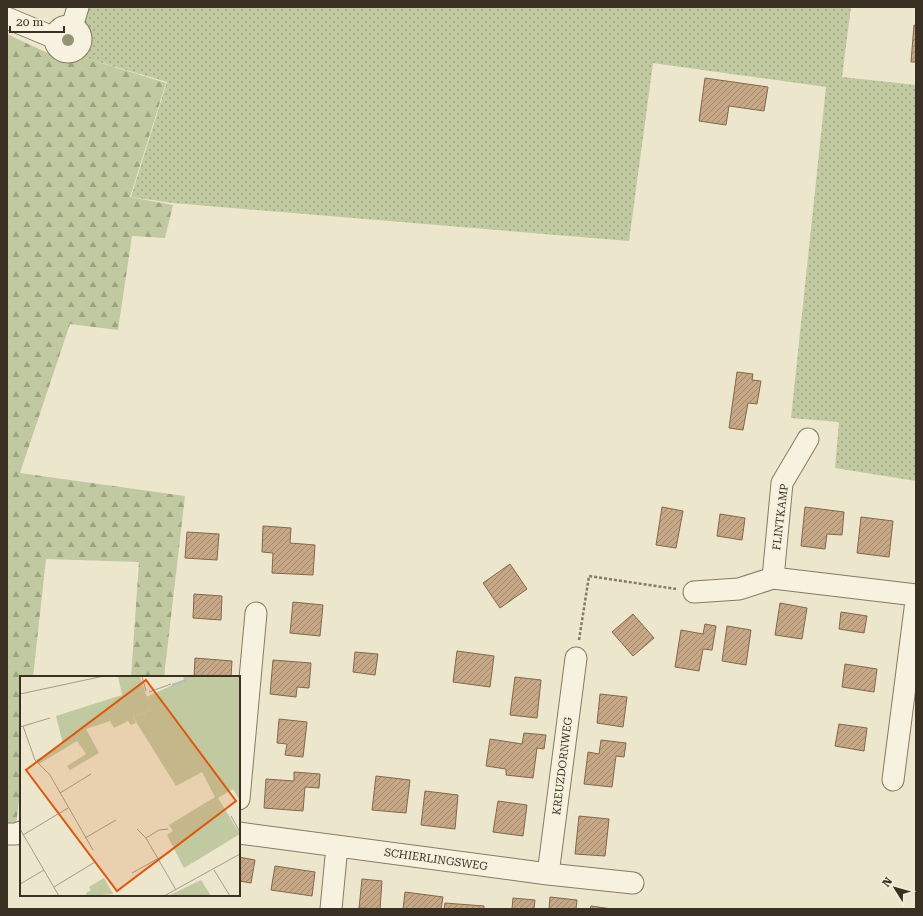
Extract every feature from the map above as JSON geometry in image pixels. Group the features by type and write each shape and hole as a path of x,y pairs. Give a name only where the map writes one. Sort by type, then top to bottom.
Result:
{"street":[{"path":"7,18 55,38 56,33 60,28 66,26 72,27 78,7"},
{"name":"FLINTKAMP","path":"773,578 782,483 808,439"},
{"path":"694,592 739,590 773,578 916,595"},
{"path":"893,780 916,601"},
{"path":"240,788 256,613"},
{"name":"KREUZDORNWEG","path":"548,874 576,658"},
{"path":"7,834 20,832"},
{"name":"SCHIERLINGSWEG","path":"240,834 548,874 634,883"},
{"path":"331,909 337,846"}],"path":[{"path":"576,658 590,576 694,592"}],"green space":[{"path":"85,7 851,7 842,77 916,85 916,481 835,468 839,422 791,418 826,87 653,63 629,241 173,203 131,197 167,82 82,57 86,40 81,21"},
{"path":"7,34 54,56 82,57 166,83 130,197 173,205 165,238 132,236 118,330 70,324 20,473 185,496 164,676 131,676 139,562 46,559 33,676 20,676 20,791 16,825 7,827"}],"building":[{"path":"914,25 916,26 916,62 911,62"},
{"path":"705,78 768,87 764,111 729,106 726,125 699,121"},
{"path":"737,372 753,374 752,380 761,381 757,404 748,403 743,430 729,428"},
{"path":"662,507 683,511 676,548 656,545"},
{"path":"805,507 844,512 842,535 827,534 825,549 801,546"},
{"path":"720,514 745,518 742,540 717,536"},
{"path":"861,517 893,521 889,557 857,553"},
{"path":"263,526 291,528 290,543 315,545 313,575 272,573 273,553 262,552"},
{"path":"187,532 219,534 217,560 185,558"},
{"path":"510,564 527,589 500,608 483,583"},
{"path":"194,594 222,596 221,620 193,618"},
{"path":"293,602 323,605 320,636 290,633"},
{"path":"780,603 807,608 802,639 775,635"},
{"path":"841,612 867,616 864,633 839,629"},
{"path":"633,614 654,638 633,656 612,632"},
{"path":"705,624 716,626 712,650 703,649 699,671 675,667 681,630 703,634"},
{"path":"727,626 751,630 746,665 722,661"},
{"path":"457,651 494,656 490,687 453,682"},
{"path":"355,652 378,654 375,675 353,672"},
{"path":"195,658 232,661 231,676 194,676"},
{"path":"273,660 311,663 309,688 297,687 296,697 270,694"},
{"path":"845,664 877,669 874,692 842,687"},
{"path":"515,677 541,680 537,718 510,715"},
{"path":"600,694 627,697 623,727 597,723"},
{"path":"279,719 307,722 303,757 285,755 287,744 277,743"},
{"path":"839,724 867,728 864,751 835,746"},
{"path":"524,733 546,735 544,749 537,748 533,778 506,775 506,769 486,766 490,739 522,744"},
{"path":"601,740 626,743 624,757 616,756 612,787 584,784 588,752 599,754"},
{"path":"294,772 320,774 319,788 305,787 303,811 264,808 266,779 294,781"},
{"path":"376,776 410,780 406,813 372,810"},
{"path":"425,791 458,795 455,829 421,825"},
{"path":"498,801 527,805 523,836 493,832"},
{"path":"579,816 609,819 605,856 575,854"},
{"path":"240,857 255,860 251,883 240,881"},
{"path":"275,866 315,872 312,896 271,890"},
{"path":"362,879 382,881 380,909 359,908"},
{"path":"405,892 443,897 441,909 403,909"},
{"path":"550,897 577,900 576,909 549,909"},
{"path":"513,898 535,900 534,909 512,909"},
{"path":"445,903 484,906 484,909 444,909"},
{"path":"591,906 612,909 590,909"}]}
